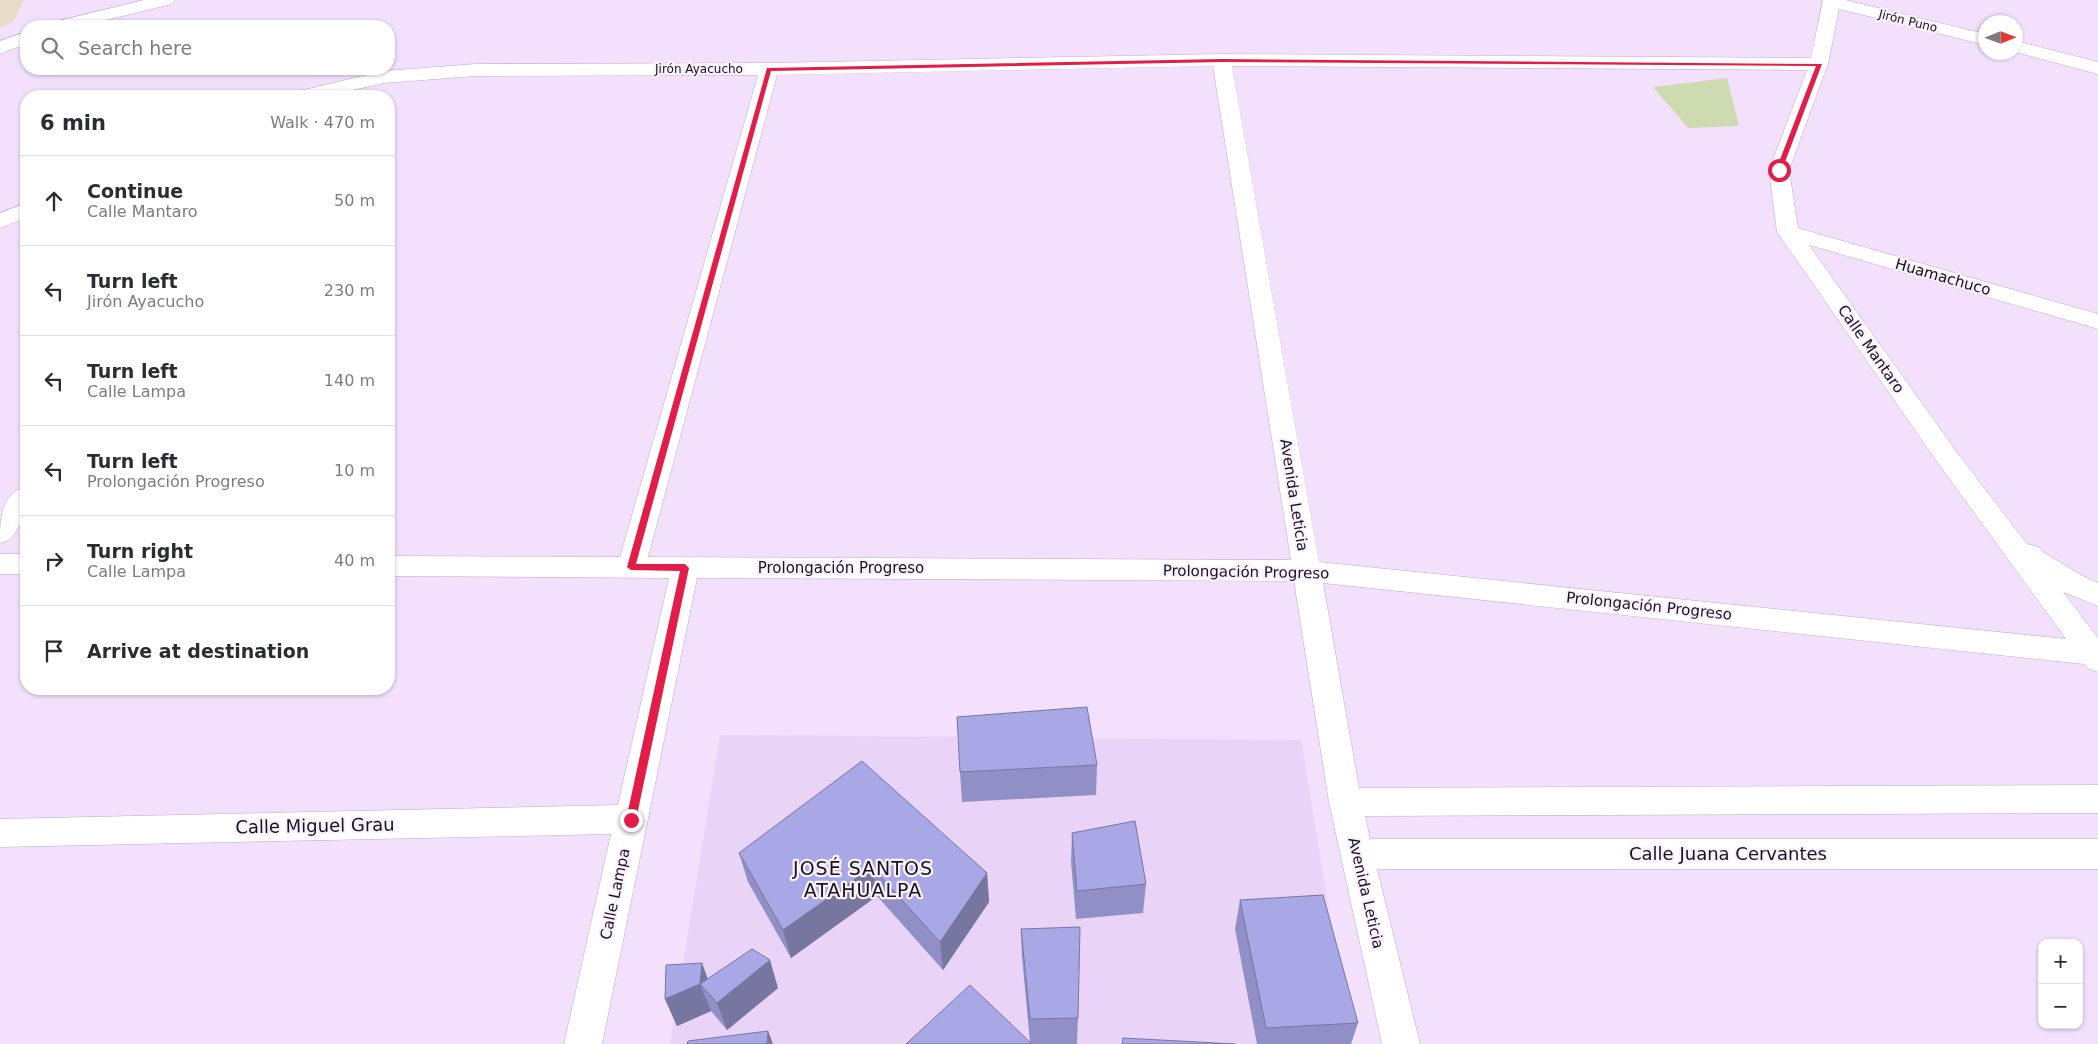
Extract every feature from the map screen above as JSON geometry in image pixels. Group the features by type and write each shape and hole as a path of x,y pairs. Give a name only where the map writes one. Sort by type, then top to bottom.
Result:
{"street":[{"path":"84,20 166,0"},
{"name":"Jirón Puno","path":"1831,1 1978,38"},
{"name":"Calle Mantaro","path":"1831,1 1819,64 1779,170 1788,232 1947,457 2097,656"},
{"path":"0,48 20,40"},
{"path":"2023,49 2098,68"},
{"name":"Jirón Ayacucho","path":"329,90 384,77 476,70 769,69 1222,60 1819,64"},
{"name":"Avenida Leticia","path":"1222,60 1345,802 1401,1044"},
{"path":"631,567 769,69"},
{"path":"0,221 20,213"},
{"name":"Huamachuco","path":"1788,232 2098,322"},
{"path":"1947,457 2033,559 2071,583 2098,595"},
{"path":"0,533 20,505"},
{"path":"0,564 20,564"},
{"name":"Prolongación Progreso","path":"395,566 1306,571 2097,656"},
{"name":"Calle Lampa","path":"583,1044 685,568"},
{"path":"1345,802 2098,799"},
{"name":"Calle Miguel Grau","path":"0,833 631,820"},
{"name":"Calle Juana Cervantes","path":"1358,854 2098,854"}],"shaded area":[{"path":"0,0 24,0 13,22 0,28"},
{"path":"720,735 1301,740 1351,1044 670,1044"}],"green space":[{"path":"1727,78 1739,126 1688,128 1653,87"}],"building":[{"path":"1087,707 1097,765 960,772 957,717"},
{"path":"862,761 987,873 940,942 872,867 783,930 739,853"},
{"path":"1135,821 1146,884 1077,891 1072,833"},
{"path":"1323,895 1358,1023 1266,1028 1240,900"},
{"path":"1080,927 1078,1018 1030,1019 1021,929"},
{"path":"752,949 770,960 717,1003 700,984"},
{"path":"702,963 700,984 665,999 666,965"},
{"path":"970,985 1032,1044 906,1044"},
{"path":"768,1031 767,1044 687,1044 688,1041"},
{"path":"1123,1038 1235,1044 1122,1044"}],"district":[{"name":"JOSÉ SANTOS ATAHUALPA","path":"863,879"}],"route":[{"path":"631,820 685,568 631,567 769,69 1222,60 1819,64 1800,110 1779,170"}]}
